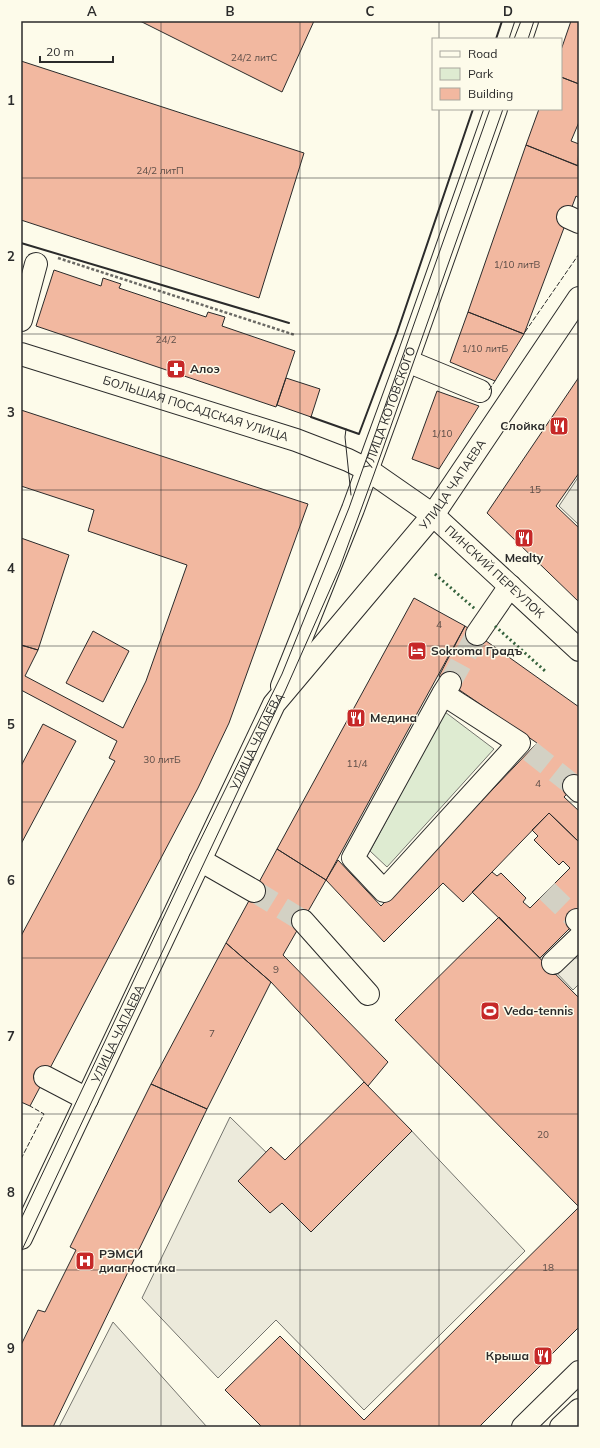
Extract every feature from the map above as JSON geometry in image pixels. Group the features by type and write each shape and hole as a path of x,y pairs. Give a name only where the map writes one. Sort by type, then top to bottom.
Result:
{"street":[{"path":"521,38 527,21"},
{"name":"УЛИЦА КОТОВСКОГО","path":"274,704 368,470 496,110"},
{"path":"21,320 36,264"},
{"name":"УЛИЦА ЧАПАЕВА","path":"21,1238 274,704 433,515 579,298"},
{"name":"БОЛЬШАЯ ПОСАДСКАЯ УЛИЦА","path":"21,354 296,440 348,460 368,470"},
{"path":"407,361 480,392"},
{"name":"ПИНСКИЙ ПЕРЕУЛОК","path":"368,470 433,515 579,650"},
{"path":"477,634 510,586"},
{"path":"446,688 525,747 384,891 353,858 446,688"},
{"path":"200,860 254,891"},
{"path":"303,921 368,994"},
{"path":"553,963 578,927"},
{"path":"45,1077 86,1099"},
{"path":"523,1427 579,1372"},
{"path":"562,1427 579,1410"}],"path":[{"path":"58,258 295,335"}],"green space":[{"path":"445,712 494,749 387,867 370,851"}],"shaded area":[{"path":"579,476 579,525 559,506"},
{"path":"579,941 579,984 573,990 552,968"},
{"path":"230,1117 323,1208 408,1127 525,1251 364,1410 276,1320 218,1378 142,1298"},
{"path":"113,1322 207,1427 59,1427"}],"building":[{"path":"140,21 314,21 282,92"},
{"path":"571,21 579,21 579,84 562,77 562,47"},
{"path":"21,61 304,153 259,298 21,220"},
{"path":"562,77 579,84 579,122 571,141 579,144 578,166 526,145 539,110 562,110"},
{"path":"526,145 579,166 579,198 576,196 524,334 468,312"},
{"path":"54,270 101,286 103,278 121,284 119,288 206,317 208,312 225,317 222,326 295,351 276,407 36,326"},
{"path":"468,312 524,334 495,381 450,362"},
{"path":"579,377 579,473 556,506 579,528 579,602 487,513"},
{"path":"286,378 320,389 311,417 277,405"},
{"path":"437,391 479,406 439,469 412,459"},
{"path":"21,410 308,504 229,723 198,788 30,1106 21,1102 21,936 115,761 109,758 117,741 21,690 21,645 38,650 25,676 123,728 146,681 187,565 88,531 94,510 21,486"},
{"path":"21,538 69,555 38,650 21,645"},
{"path":"414,598 465,626 326,880 277,849"},
{"path":"465,626 579,707 579,781 564,797 579,811 579,842 549,813 463,902 443,883 384,942 326,880 338,860 381,906 537,743 439,676"},
{"path":"93,631 129,651 103,702 66,683"},
{"path":"43,724 76,741 21,844 21,766"},
{"path":"549,813 579,842 579,919 540,958 472,892 492,872 497,876 501,873 526,898 523,902 530,908 570,868 563,861 559,865 534,840 538,836 532,830"},
{"path":"277,849 326,880 283,955 388,1062 368,1086 271,982 226,943"},
{"path":"499,917 579,998 579,1207 395,1020"},
{"path":"226,943 271,982 207,1109 151,1084"},
{"path":"364,1082 412,1131 311,1232 282,1203 270,1213 238,1181 271,1147 285,1160"},
{"path":"151,1084 207,1109 53,1427 21,1427 21,1345 38,1310 45,1312 76,1250 70,1247"},
{"path":"579,1207 579,1327 479,1427 262,1427 225,1390 280,1336 364,1420"}],"tunnel":[{"path":"450,683 477,634"},
{"path":"530,751 574,786"},
{"path":"254,891 303,921"},
{"path":"547,891 577,920"}],"tram line":[{"path":"514,38 521,21"},
{"path":"528,38 534,21"},
{"path":"21,1219 192,857 282,674 349,508 490,110"},
{"path":"21,1252 285,691 340,567 503,110"},
{"path":"346,429 345,437 351,495"}],"hedge":[{"path":"435,574 475,609"},
{"path":"495,626 545,671"}],"fence":[{"path":"525,332 579,254"},
{"path":"489,390 495,381"},
{"path":"21,1159 44,1114 30,1106"}],"wall":[{"path":"496,38 502,21"},
{"path":"311,417 359,434 397,333 473,110"},
{"path":"21,243 289,323"}],"place":[{"name":"Алоэ","path":"176,369"},
{"name":"Слойка","path":"559,426"},
{"name":"Mealty","path":"524,538"},
{"name":"Sokroma Градъ","path":"417,651"},
{"name":"Медина","path":"356,718"},
{"name":"Veda-tennis","path":"490,1011"},
{"name":"РЭМСИ диагностика","path":"85,1261"},
{"name":"Крыша","path":"543,1356"}]}
